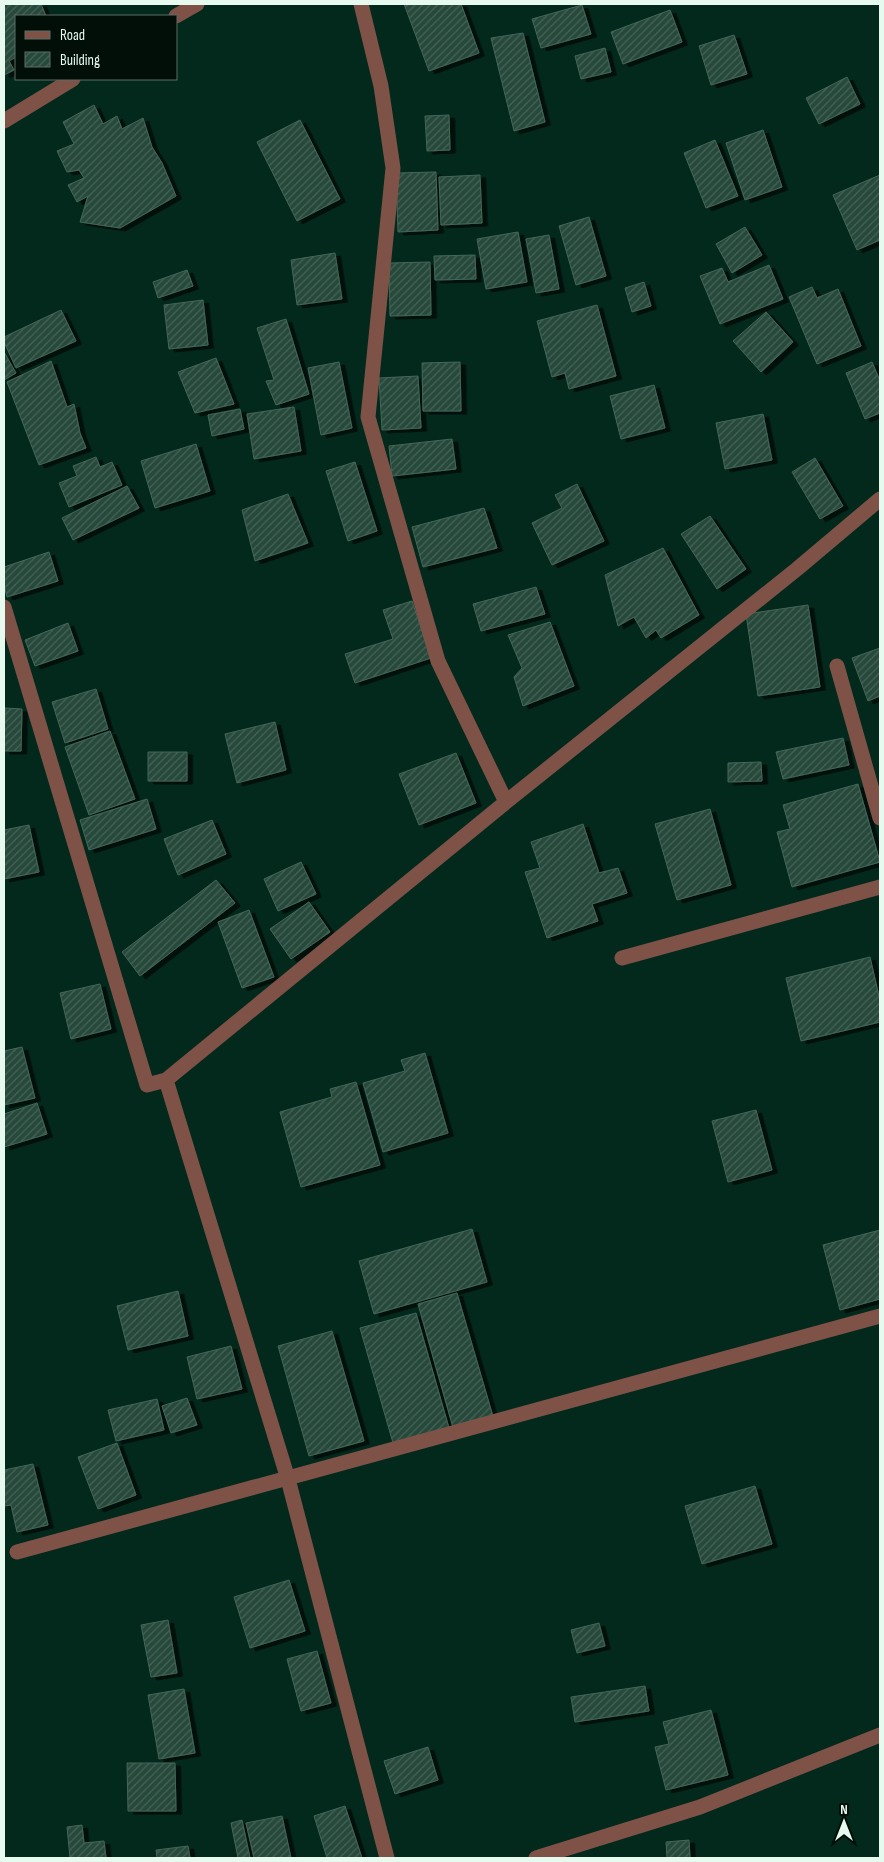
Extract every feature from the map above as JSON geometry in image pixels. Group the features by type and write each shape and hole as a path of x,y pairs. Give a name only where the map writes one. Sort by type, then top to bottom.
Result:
{"street":[{"path":"178,15 197,4"},
{"path":"361,4 381,86 392,168 368,417 438,661 506,802"},
{"path":"4,121 71,80"},
{"path":"4,607 147,1085 166,1080 506,802 797,570 880,499"},
{"path":"837,666 880,818"},
{"path":"622,958 880,887"},
{"path":"166,1080 288,1479 386,1858"},
{"path":"17,1552 880,1316"},
{"path":"536,1858 556,1855 700,1807 880,1735"}],"building":[{"path":"4,4 41,4 46,15 15,15 15,58 9,61 14,70 4,75"},
{"path":"404,4 461,4 479,53 429,71"},
{"path":"582,5 591,34 541,48 532,19"},
{"path":"670,10 682,42 623,64 611,32"},
{"path":"523,33 545,122 514,131 491,38"},
{"path":"734,35 747,74 711,85 699,46"},
{"path":"605,48 611,72 581,79 575,56"},
{"path":"847,77 860,104 819,124 806,98"},
{"path":"94,105 103,124 117,116 122,129 143,118 152,147 162,163 176,196 120,228 80,222 88,196 77,202 68,185 84,178 79,170 67,172 57,151 74,144 63,122"},
{"path":"449,115 450,150 427,151 425,116"},
{"path":"300,120 340,199 297,221 257,142"},
{"path":"763,130 782,187 745,200 726,143"},
{"path":"715,140 738,196 706,208 684,153"},
{"path":"436,172 438,230 398,232 396,173"},
{"path":"480,175 482,223 441,225 439,177"},
{"path":"880,175 880,240 857,250 833,195"},
{"path":"589,217 606,276 576,285 559,226"},
{"path":"745,227 762,255 732,273 716,244"},
{"path":"518,232 527,282 486,289 477,239"},
{"path":"549,235 559,289 536,293 526,239"},
{"path":"335,253 342,299 297,305 291,260"},
{"path":"475,255 476,279 435,280 434,256"},
{"path":"430,262 431,315 390,316 389,263"},
{"path":"769,265 783,299 720,324 700,276 722,268 728,282"},
{"path":"187,270 193,286 158,298 153,282"},
{"path":"644,282 651,306 632,312 625,288"},
{"path":"812,287 817,298 838,289 861,346 817,364 789,297"},
{"path":"203,300 208,345 169,349 164,305"},
{"path":"597,305 616,376 569,389 565,373 552,377 537,321"},
{"path":"61,310 76,341 16,368 4,342 4,337"},
{"path":"766,312 793,342 761,372 733,341"},
{"path":"286,319 309,394 276,405 266,381 274,380 257,328"},
{"path":"4,352 16,373 4,380"},
{"path":"216,358 234,404 195,413 178,372"},
{"path":"51,361 67,407 74,404 80,433 86,448 39,465 7,382"},
{"path":"339,362 352,428 321,435 308,368"},
{"path":"460,362 461,411 423,411 422,363"},
{"path":"872,362 880,381 880,413 865,419 846,373"},
{"path":"418,376 421,428 382,430 379,378"},
{"path":"654,385 665,428 621,439 610,396"},
{"path":"294,407 301,451 254,459 247,414"},
{"path":"240,409 244,429 212,436 208,415"},
{"path":"763,414 772,460 725,469 716,423"},
{"path":"452,439 456,469 392,476 389,446"},
{"path":"196,444 210,491 155,508 141,461"},
{"path":"96,457 100,467 112,462 122,485 69,507 59,483 77,476 73,466"},
{"path":"815,458 843,506 820,519 792,472"},
{"path":"355,462 377,531 348,541 326,471"},
{"path":"577,484 604,541 552,565 532,523 562,508 555,495"},
{"path":"127,486 139,508 73,540 62,518"},
{"path":"288,494 308,543 255,561 242,510"},
{"path":"484,508 497,548 423,567 412,527"},
{"path":"710,516 746,569 717,589 681,534"},
{"path":"663,548 699,615 661,638 656,630 646,638 634,617 618,626 605,575"},
{"path":"49,552 58,581 7,597 4,585 4,567"},
{"path":"536,587 545,614 481,631 473,604"},
{"path":"412,601 431,658 355,683 345,654 393,639 383,610"},
{"path":"808,605 820,687 758,696 746,614"},
{"path":"550,622 574,686 523,706 514,677 522,668 508,635"},
{"path":"68,623 78,651 35,666 25,640"},
{"path":"880,648 880,696 868,701 852,658"},
{"path":"96,689 108,729 65,743 52,702"},
{"path":"5,708 22,709 21,751 4,751"},
{"path":"275,722 286,770 237,783 225,734"},
{"path":"110,731 135,799 89,815 65,747"},
{"path":"843,738 849,765 783,779 776,752"},
{"path":"148,752 187,752 187,781 148,781"},
{"path":"456,753 476,803 419,825 399,774"},
{"path":"761,762 762,781 728,782 728,763"},
{"path":"858,784 880,862 792,887 777,832 790,829 783,805"},
{"path":"147,799 156,829 89,850 80,820"},
{"path":"710,809 731,885 677,900 655,824"},
{"path":"212,820 226,854 178,875 164,839"},
{"path":"583,824 599,873 618,868 627,893 592,904 598,921 547,938 525,872 540,868 531,842"},
{"path":"29,825 39,872 4,879 4,830"},
{"path":"301,862 316,894 278,911 264,879"},
{"path":"216,880 235,903 140,976 122,952"},
{"path":"309,902 330,932 291,959 270,929"},
{"path":"249,910 274,977 242,988 218,922"},
{"path":"870,957 880,1001 880,1022 801,1041 786,978"},
{"path":"100,984 111,1029 71,1039 60,993"},
{"path":"22,1047 35,1098 4,1105 4,1051"},
{"path":"425,1053 448,1133 383,1152 363,1083 405,1071 401,1060"},
{"path":"356,1082 380,1165 301,1187 280,1112 332,1097 330,1089"},
{"path":"37,1103 47,1134 4,1147 4,1114"},
{"path":"756,1110 772,1170 728,1182 712,1121"},
{"path":"472,1229 487,1282 374,1314 359,1261"},
{"path":"880,1230 880,1299 840,1310 823,1245"},
{"path":"178,1291 188,1336 128,1350 117,1306"},
{"path":"457,1293 494,1420 454,1431 418,1304"},
{"path":"416,1313 449,1428 393,1443 360,1328"},
{"path":"332,1331 364,1441 309,1456 278,1346"},
{"path":"231,1346 242,1389 197,1399 187,1357"},
{"path":"187,1398 197,1425 171,1433 162,1406"},
{"path":"157,1399 164,1430 116,1441 108,1410"},
{"path":"117,1443 136,1495 98,1509 78,1457"},
{"path":"33,1464 48,1525 17,1532 11,1505 4,1506 4,1470"},
{"path":"755,1486 772,1544 702,1564 685,1506"},
{"path":"289,1580 305,1631 250,1648 234,1597"},
{"path":"168,1620 177,1673 151,1677 141,1625"},
{"path":"599,1623 605,1646 577,1653 571,1630"},
{"path":"317,1651 331,1703 301,1711 287,1659"},
{"path":"645,1686 649,1711 575,1722 571,1697"},
{"path":"184,1689 195,1753 159,1759 148,1695"},
{"path":"711,1710 728,1775 666,1790 655,1747 669,1744 663,1722"},
{"path":"428,1747 438,1780 395,1794 384,1761"},
{"path":"127,1763 175,1763 176,1811 128,1811"},
{"path":"345,1806 362,1858 327,1858 314,1816"},
{"path":"282,1816 291,1858 254,1858 246,1823"},
{"path":"242,1820 250,1858 238,1858 231,1823"},
{"path":"82,1825 84,1843 104,1841 106,1858 70,1858 67,1827"},
{"path":"689,1840 690,1858 667,1858 666,1842"},
{"path":"188,1846 190,1858 157,1858 156,1850"}]}
